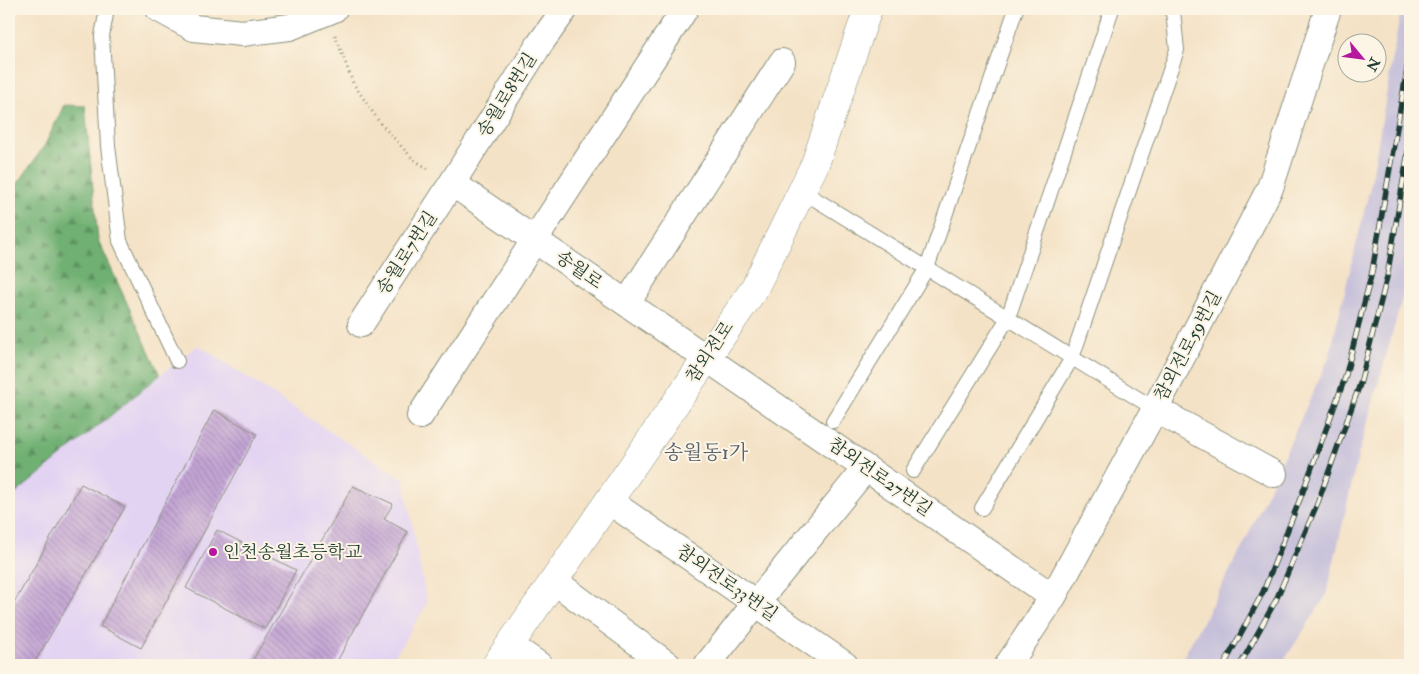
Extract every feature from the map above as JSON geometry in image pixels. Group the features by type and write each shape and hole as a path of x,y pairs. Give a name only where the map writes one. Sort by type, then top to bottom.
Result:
{"main road":[{"name":"참외전로","path":"503,655 754,289 815,164 868,9"}],"street":[{"path":"159,9 194,28 242,33 290,27 330,10"},
{"name":"송월로8번길","path":"452,183 539,45 565,9"},
{"path":"420,416 685,9"},
{"name":"참외전로59번길","path":"1008,665 1053,597 1155,409 1270,188 1328,9"},
{"path":"628,303 782,62"},
{"name":"송월로","path":"452,183 706,358"},
{"name":"송월로7번길","path":"361,324 452,183"},
{"name":"참외전로27번길","path":"706,358 1053,597"},
{"path":"1155,409 1274,474"},
{"path":"707,665 866,468"},
{"name":"참외전로33번길","path":"609,501 845,665"},
{"path":"554,581 668,665"},
{"path":"503,655 539,665"}],"lane":[{"path":"107,9 102,36 108,146 120,241 178,361"},
{"path":"833,421 927,268 1016,9"},
{"path":"913,471 1008,318 1112,9"},
{"path":"982,508 1072,358 1177,50 1173,11 1169,9"},
{"path":"802,191 1155,409"}],"path":[{"path":"330,10 353,83 380,124 413,159 452,183"}],"shaded area":[{"path":"1401,9 1410,9 1410,270 1359,452 1326,596 1281,665 1179,665 1243,546 1329,357 1371,183"},
{"name":"인천송월초등학교","path":"198,345 404,480 427,604 389,665 9,665 9,499"}],"green space":[{"path":"64,105 85,106 98,240 160,375 9,499 9,196 45,145"}],"building":[{"path":"214,410 257,434 141,648 100,626"},
{"path":"81,484 125,507 33,665 9,664 9,612"},
{"path":"353,486 393,504 384,519 408,532 335,665 250,665"},
{"path":"217,530 296,570 265,629 186,588"}],"railway":[{"path":"1224,665 1263,592 1345,378 1372,272 1410,52"},
{"path":"1240,665 1276,600 1318,502 1360,384 1387,277 1410,140"}],"place":[{"name":"인천송월초등학교","path":"213,552"}],"district":[{"name":"송월동1가","path":"706,452"}]}
